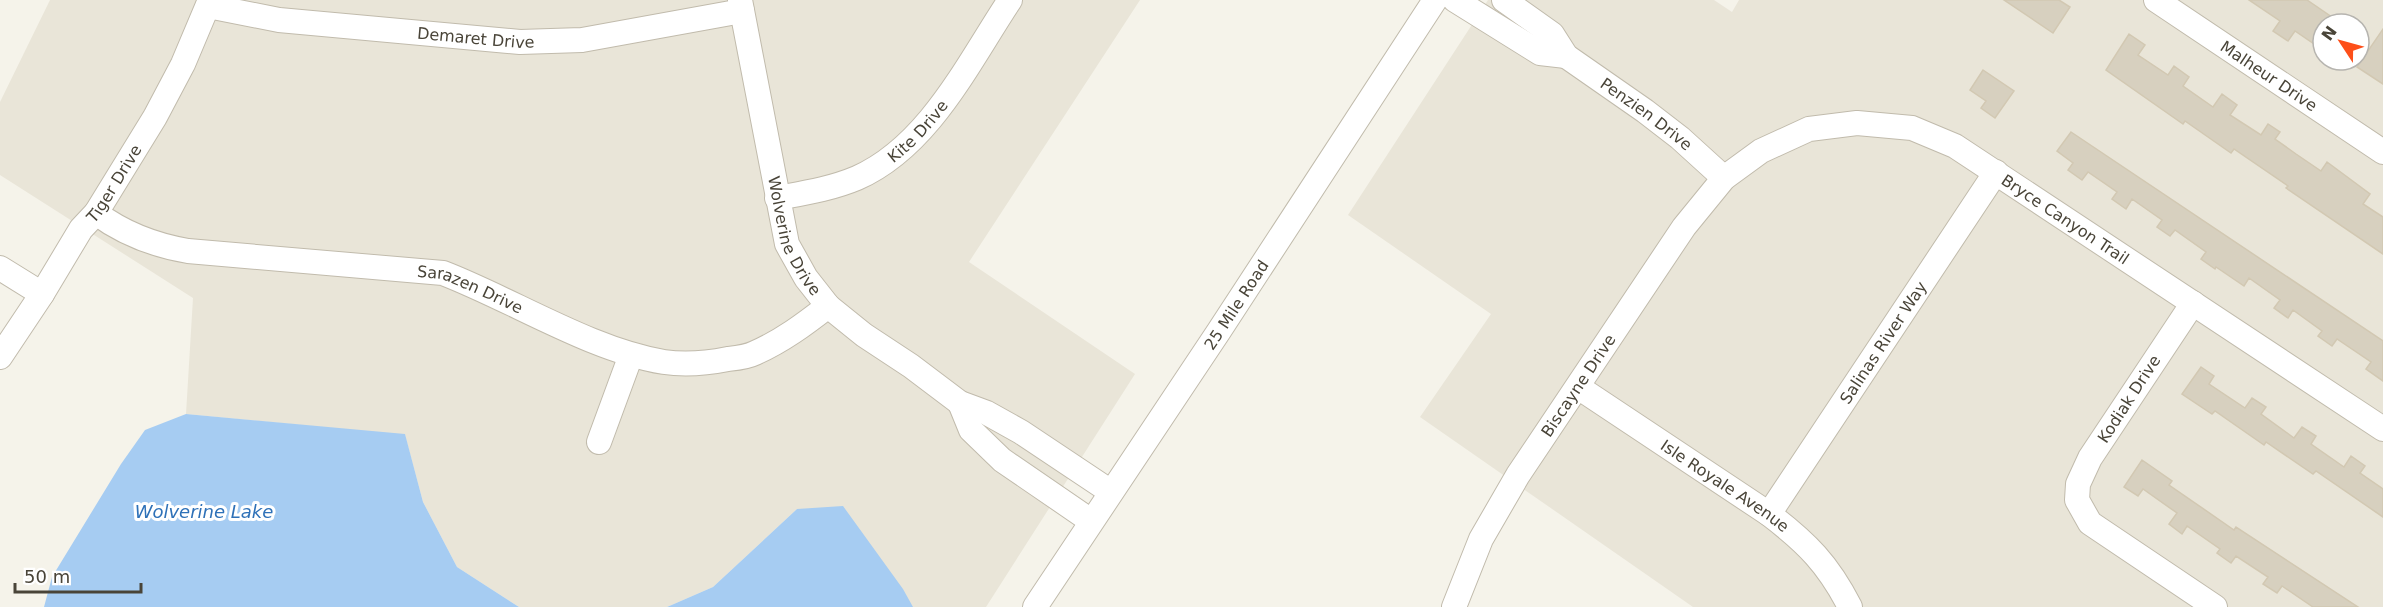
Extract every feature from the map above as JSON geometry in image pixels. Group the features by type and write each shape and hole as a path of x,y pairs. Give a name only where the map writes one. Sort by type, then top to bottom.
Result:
{"street":[{"name":"Kite Drive","path":"777,198 819,191 856,178 880,165 901,149 922,130 940,106 1010,0"},
{"name":"25 Mile Road","path":"1035,607 1435,0"},
{"name":"Penzien Drive","path":"1455,0 1540,53 1566,56"},
{"name":"Penzien Drive","path":"1504,0 1552,34 1566,56 1680,138 1724,178"},
{"name":"Malheur Drive","path":"2156,0 2383,152"},
{"name":"Demaret Drive","path":"209,3 279,20 520,42 582,40 741,5"},
{"name":"Tiger Drive","path":"0,357 81,230 96,213 155,117 183,64 209,3"},
{"name":"Wolverine Drive","path":"741,5 777,198 788,244 806,278 828,306 864,335 911,366 960,403 987,413 1021,432 1111,492"},
{"name":"Bryce Canyon Trail","path":"1724,178 1761,151 1809,129 1857,123 1912,129 1955,146 1996,172 2383,429"},
{"name":"Salinas River Way","path":"1769,514 1996,172"},
{"name":"Biscayne Drive","path":"1454,607 1481,539 1518,475 1684,227 1724,178"},
{"name":"Sarazen Drive","path":"96,213 114,226 135,236 160,246 188,251 442,273 631,355 666,362 720,361 753,354 793,333 828,306"},
{"path":"0,268 42,294"},
{"name":"Kodiak Drive","path":"2193,303 2090,458 2078,484 2077,500 2090,523 2216,607"},
{"path":"599,442 631,355"},
{"name":"Isle Royale Avenue","path":"1578,387 1769,514 1812,549 1828,570 1850,607"},
{"name":"Wolverine Drive","path":"960,403 972,430 1002,460 1091,521"},
{"path":"1002,460 1021,432"}],"shaded area":[{"path":"50,0 1140,0 969,262 1135,374 986,607 912,607 797,509 713,587 667,607 519,607 457,567 423,502 405,435 186,414 193,298 0,175 0,102"},
{"path":"1488,0 1714,0 1732,12 1739,0 2383,0 2383,607 1693,607 1420,417 1491,314 1348,215"}],"water":[{"name":"Wolverine Lake","path":"186,414 405,434 423,502 457,567 519,607 44,607 52,577 121,464 145,430"},
{"path":"843,506 903,589 913,607 667,607 713,587 797,509"}],"building":[{"path":"2004,0 2059,0 2070,7 2053,33"},
{"path":"2249,0 2307,0 2324,12 2311,12 2311,42 2295,31 2288,41 2273,31 2280,21"},
{"path":"2383,29 2383,84 2365,72 2371,72 2371,47"},
{"path":"2129,34 2145,45 2138,55 2168,75 2174,66 2189,77 2183,86 2213,107 2222,94 2237,105 2230,115 2261,135 2268,124 2280,132 2275,139 2296,154 2321,171 2327,162 2370,194 2363,204 2383,217 2383,254 2286,188 2288,186 2234,149 2231,153 2185,121 2183,124 2106,70"},
{"path":"1983,70 2014,91 1995,118 1981,108 1986,101 1970,90"},
{"path":"2071,132 2383,341 2383,381 2366,369 2371,362 2337,339 2332,346 2318,336 2322,331 2293,310 2288,318 2274,308 2280,300 2249,278 2244,286 2216,267 2215,269 2201,259 2206,252 2175,230 2170,236 2157,227 2162,220 2132,199 2126,209 2112,199 2117,192 2088,172 2082,180 2068,170 2073,163 2057,151"},
{"path":"2201,367 2214,376 2209,384 2245,408 2252,398 2266,407 2261,414 2294,438 2302,427 2316,436 2311,444 2344,467 2351,456 2365,466 2360,473 2383,489 2383,517 2316,471 2313,474 2266,442 2264,445 2215,411 2212,414 2182,394"},
{"path":"2142,460 2172,481 2169,485 2234,530 2236,527 2358,607 2313,607 2282,586 2277,593 2263,584 2268,577 2236,556 2231,563 2217,553 2220,549 2187,526 2182,534 2169,524 2177,513 2143,489 2138,496 2124,487"}]}
